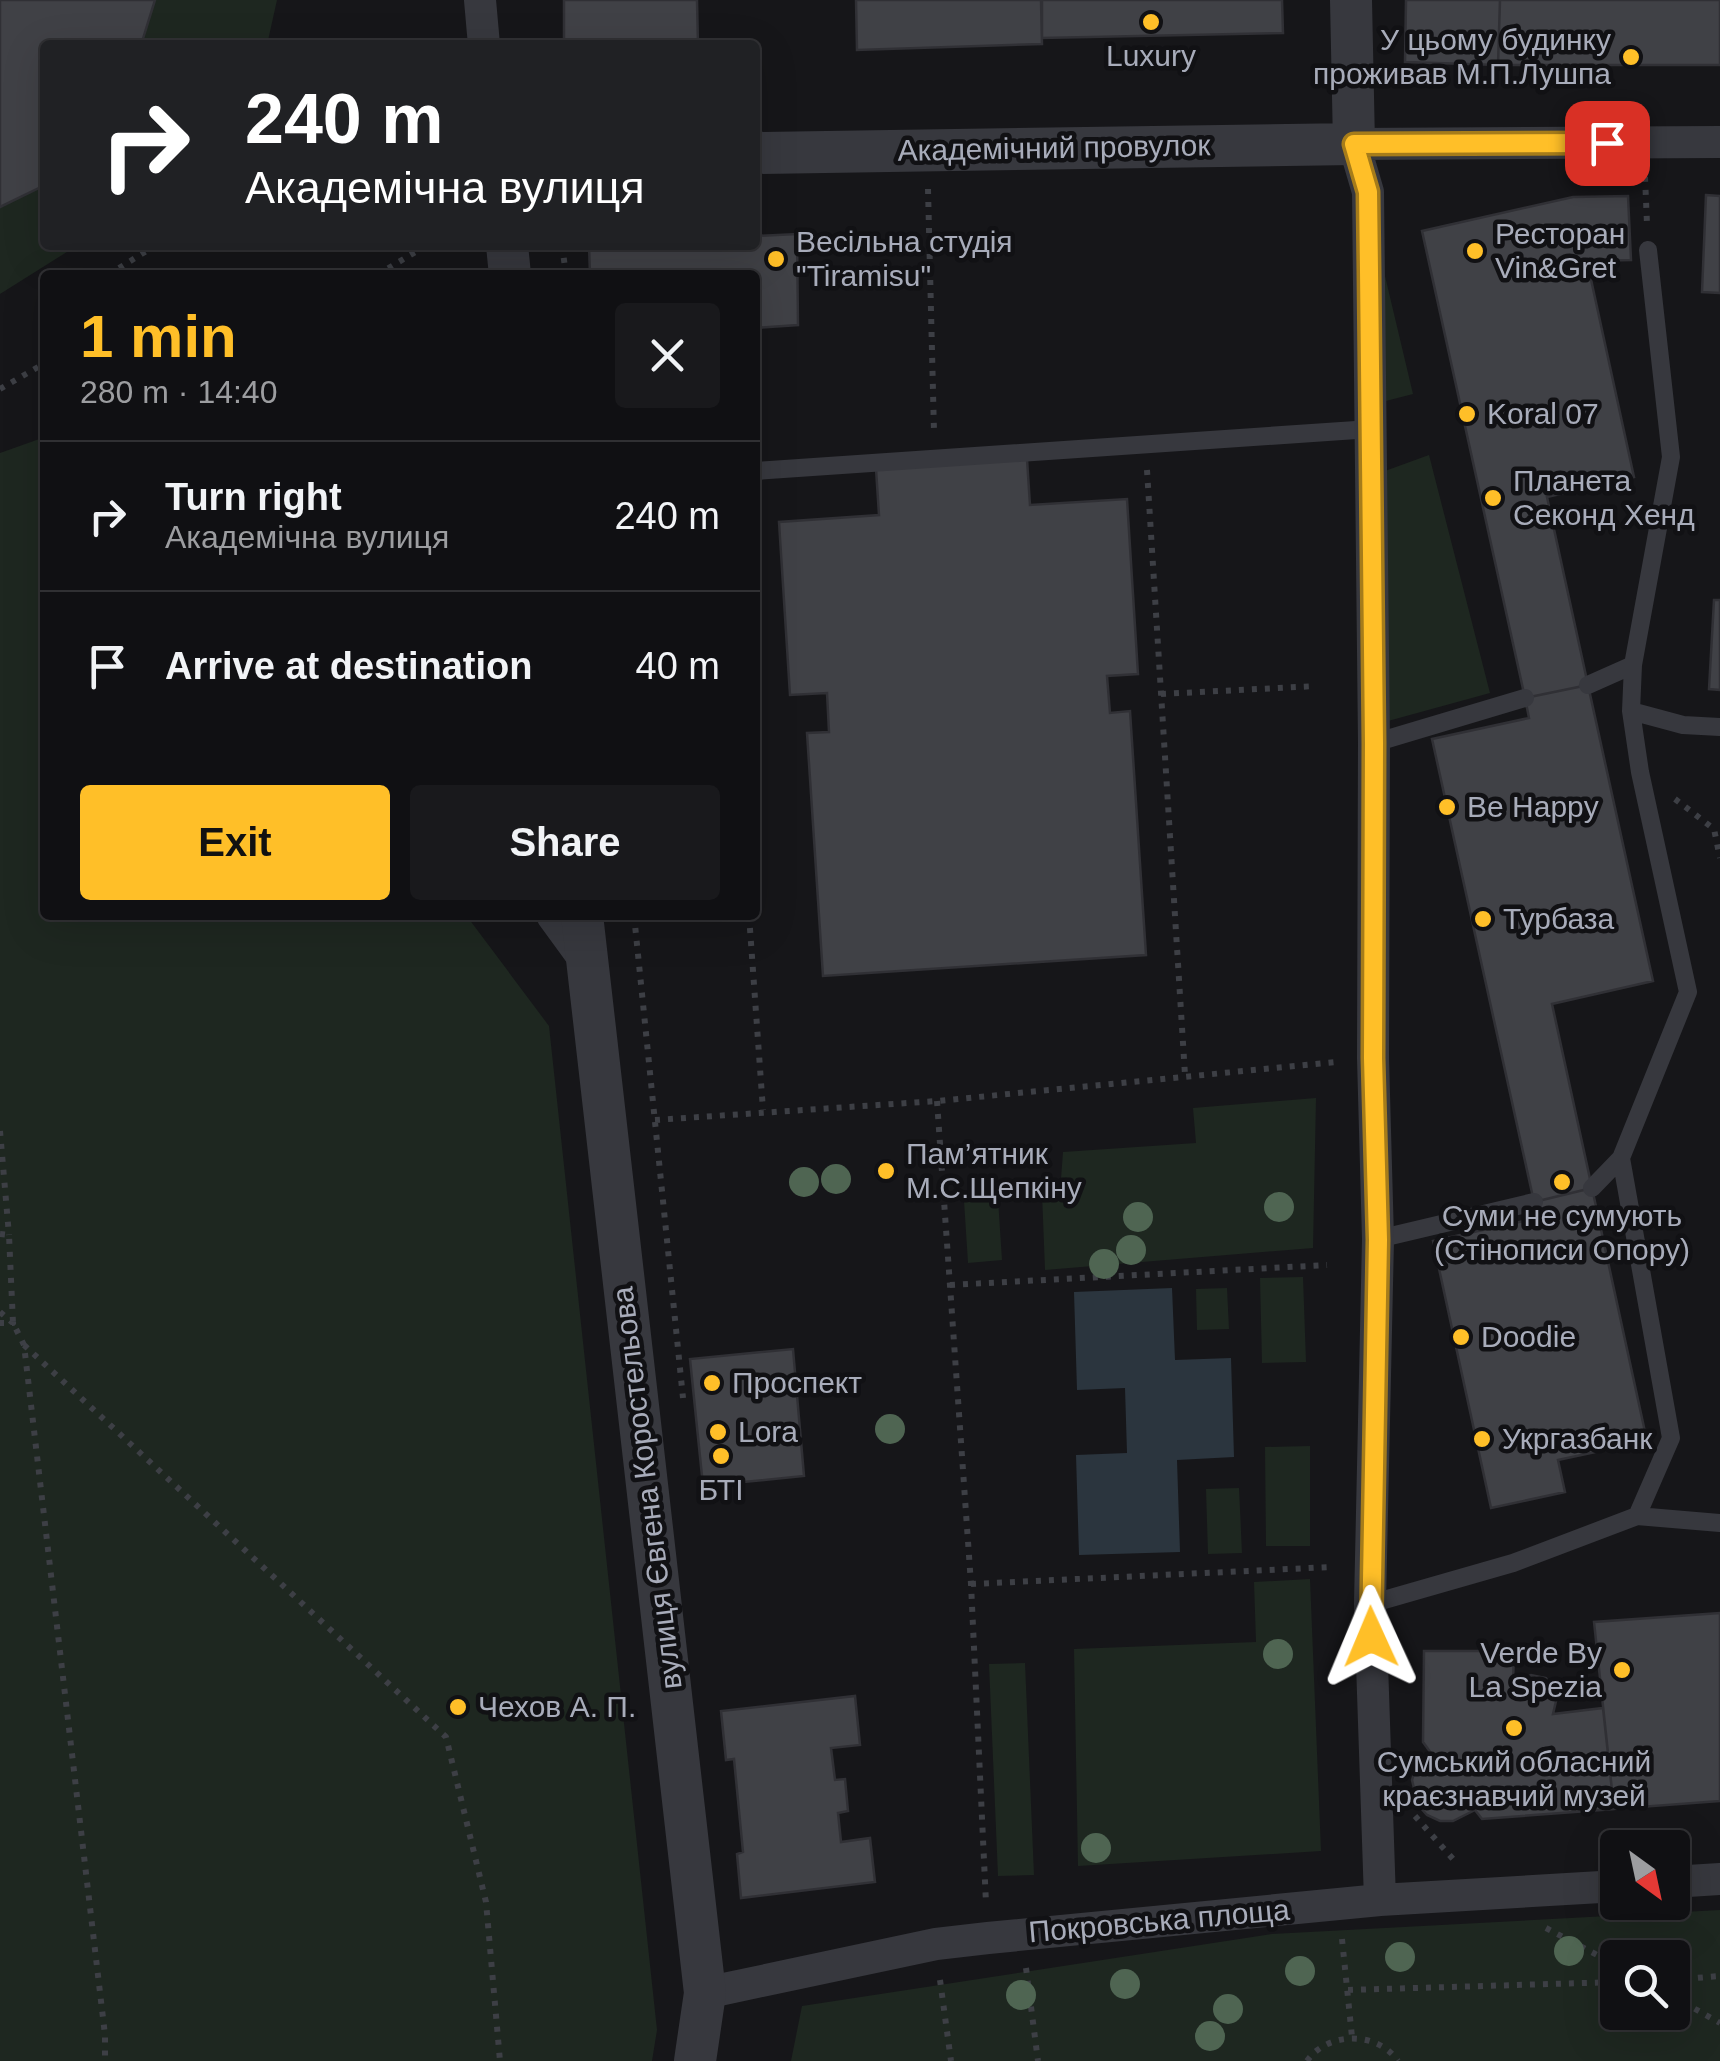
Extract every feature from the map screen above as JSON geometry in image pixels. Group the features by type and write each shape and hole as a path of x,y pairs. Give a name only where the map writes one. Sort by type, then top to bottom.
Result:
{"street":[{"path":"480,0 484,40"},
{"path":"1351,0 1354,144 1368,192 1373,1058 1378,1240 1370,1604 1380,1900"},
{"path":"1354,144 1720,142"},
{"name":"Академічний провулок","path":"760,153 1354,144"},
{"path":"556,920 587,963"},
{"name":"вулиця Євгена Коростельова","path":"583,920 705,1993 695,2061"},
{"path":"1690,1880 1720,1878"},
{"name":"Покровська площа","path":"705,1993 936,1944 1380,1900 1600,1887"}],"lane":[{"path":"1592,1188 1621,1158 1688,992 1640,772 1632,711 1633,664 1671,457 1648,250"},
{"path":"760,470 1370,428"},
{"path":"1588,685 1633,664"},
{"path":"1374,743 1525,698"},
{"path":"1632,711 1684,725 1720,727"},
{"path":"1621,1158 1670,1438 1637,1516"},
{"path":"1378,1240 1534,1202"},
{"path":"1370,1604 1513,1562 1637,1516 1720,1523"}],"path":[{"path":"1643,142 1648,250"},
{"path":"926,150 935,458"},
{"path":"116,270 148,250"},
{"path":"385,270 418,250"},
{"path":"0,389 40,366"},
{"path":"1146,444 1184,1075"},
{"path":"1161,694 1316,686"},
{"path":"1640,772 1714,829 1720,858"},
{"path":"750,920 762,1110"},
{"path":"655,1120 937,1101 1373,1058"},
{"path":"937,1101 970,1584 986,1916"},
{"path":"0,1130 13,1323 24,1345 105,2061"},
{"path":"950,1285 1327,1265"},
{"path":"0,1312 13,1323"},
{"path":"0,1323 13,1323"},
{"path":"24,1345 446,1737 486,1902 500,2061"},
{"path":"970,1584 1332,1567"},
{"path":"1338,1904 1352,2037"},
{"path":"1022,1934 1038,2061"},
{"path":"936,1944 951,2061"},
{"path":"1690,1978 1720,1976"},
{"path":"1348,1990 1600,1983"},
{"path":"1690,2006 1720,2023"},
{"path":"1307,2061 1330,2042 1352,2037 1374,2041 1398,2061"}],"shaded area":[{"path":"0,0 277,0 268,40 40,40 40,250 70,250 0,294"},
{"path":"1385,276 1413,394 1382,402"},
{"path":"40,439 40,920 470,920 549,1026 657,2030 652,2061 0,2061 0,453"},
{"path":"1429,455 1490,693 1388,721 1385,471"},
{"path":"1316,1098 1313,1248 1045,1270 1042,1193 1060,1192 1063,1152 1196,1143 1193,1108"},
{"path":"998,1199 1002,1260 968,1263 964,1201"},
{"path":"1303,1277 1306,1362 1262,1363 1260,1278"},
{"path":"1172,1288 1175,1360 1231,1358 1234,1457 1177,1460 1180,1552 1079,1555 1076,1455 1127,1453 1125,1388 1077,1390 1074,1292"},
{"path":"1227,1288 1229,1329 1197,1330 1196,1289"},
{"path":"1310,1446 1310,1546 1266,1546 1265,1447"},
{"path":"1239,1488 1242,1553 1208,1554 1206,1489"},
{"path":"1310,1579 1321,1851 1078,1866 1074,1649 1256,1642 1254,1582"},
{"path":"1025,1663 1034,1875 998,1876 989,1664"},
{"path":"1720,1910 1720,2061 791,2061 802,2006 1272,1934 1600,1916 1600,1920 1690,1920 1690,1912"}],"building":[{"path":"0,0 155,0 143,40 40,40 40,187 0,207"},
{"path":"564,0 697,0 698,40 564,40"},
{"path":"856,0 1041,0 1042,44 857,50"},
{"path":"1042,0 1282,0 1283,33 1042,38"},
{"path":"1406,0 1500,0 1498,65 1405,62"},
{"path":"1500,0 1720,0 1720,65 1498,65"},
{"path":"1706,195 1720,196 1720,293 1702,292"},
{"path":"1628,196 1631,260 1587,261 1634,477 1547,497 1588,685 1525,698 1422,231 1573,197"},
{"path":"797,234 798,325 760,328 760,270 590,270 589,250 760,250 760,236"},
{"path":"1027,459 1030,505 1127,499 1138,674 1107,676 1110,713 1130,711 1146,955 823,976 807,733 829,732 827,693 790,695 779,522 879,515 876,469"},
{"path":"1714,600 1720,600 1720,690 1709,689"},
{"path":"1588,685 1653,981 1552,1004 1592,1188 1534,1202 1432,739 1529,718 1525,698"},
{"path":"1592,1188 1647,1441 1558,1460 1565,1492 1491,1508 1433,1241 1537,1218 1534,1202"},
{"path":"793,1349 804,1476 703,1486 690,1359"},
{"path":"1720,1613 1720,1801 1614,1809 1594,1622"},
{"name":"Сумський обласний краєзнавчий музей","path":"1424,1651 1514,1651 1513,1683 1531,1675 1546,1678 1557,1697 1553,1714 1603,1708 1614,1809 1482,1819 1475,1810 1453,1821 1427,1815 1418,1805 1412,1780 1416,1767 1431,1753 1423,1742"},
{"path":"855,1696 860,1745 831,1748 835,1780 845,1779 848,1811 838,1813 841,1842 870,1838 875,1882 741,1898 737,1854 743,1852 734,1759 726,1760 721,1711"}],"place":[{"name":"Luxury","path":"1151,22"},
{"name":"У цьому будинку проживав М.П.Лушпа","path":"1631,57"},
{"name":"Ресторан Vin&Gret","path":"1475,251"},
{"name":"Весільна студія \"Tiramisu\"","path":"776,259"},
{"name":"Koral 07","path":"1467,414"},
{"name":"Планета Секонд Хенд","path":"1493,498"},
{"name":"Be Happy","path":"1447,807"},
{"name":"Турбаза","path":"1483,919"},
{"name":"Пам’ятник М.С.Щепкіну","path":"886,1171"},
{"name":"Суми не сумують (Стінописи Опору)","path":"1562,1182"},
{"name":"Doodie","path":"1461,1337"},
{"name":"Проспект","path":"712,1383"},
{"name":"Lora","path":"718,1432"},
{"name":"Укргазбанк","path":"1482,1439"},
{"name":"БТІ","path":"721,1456"},
{"name":"Verde By La Spezia","path":"1622,1670"},
{"name":"Чехов А. П.","path":"458,1707"},
{"name":"Сумський обласний краєзнавчий музей","path":"1514,1728"}],"route":[{"path":"1371,1637 1378,1240 1373,1058 1369,271 1368,192 1354,144 1607,143"}]}
